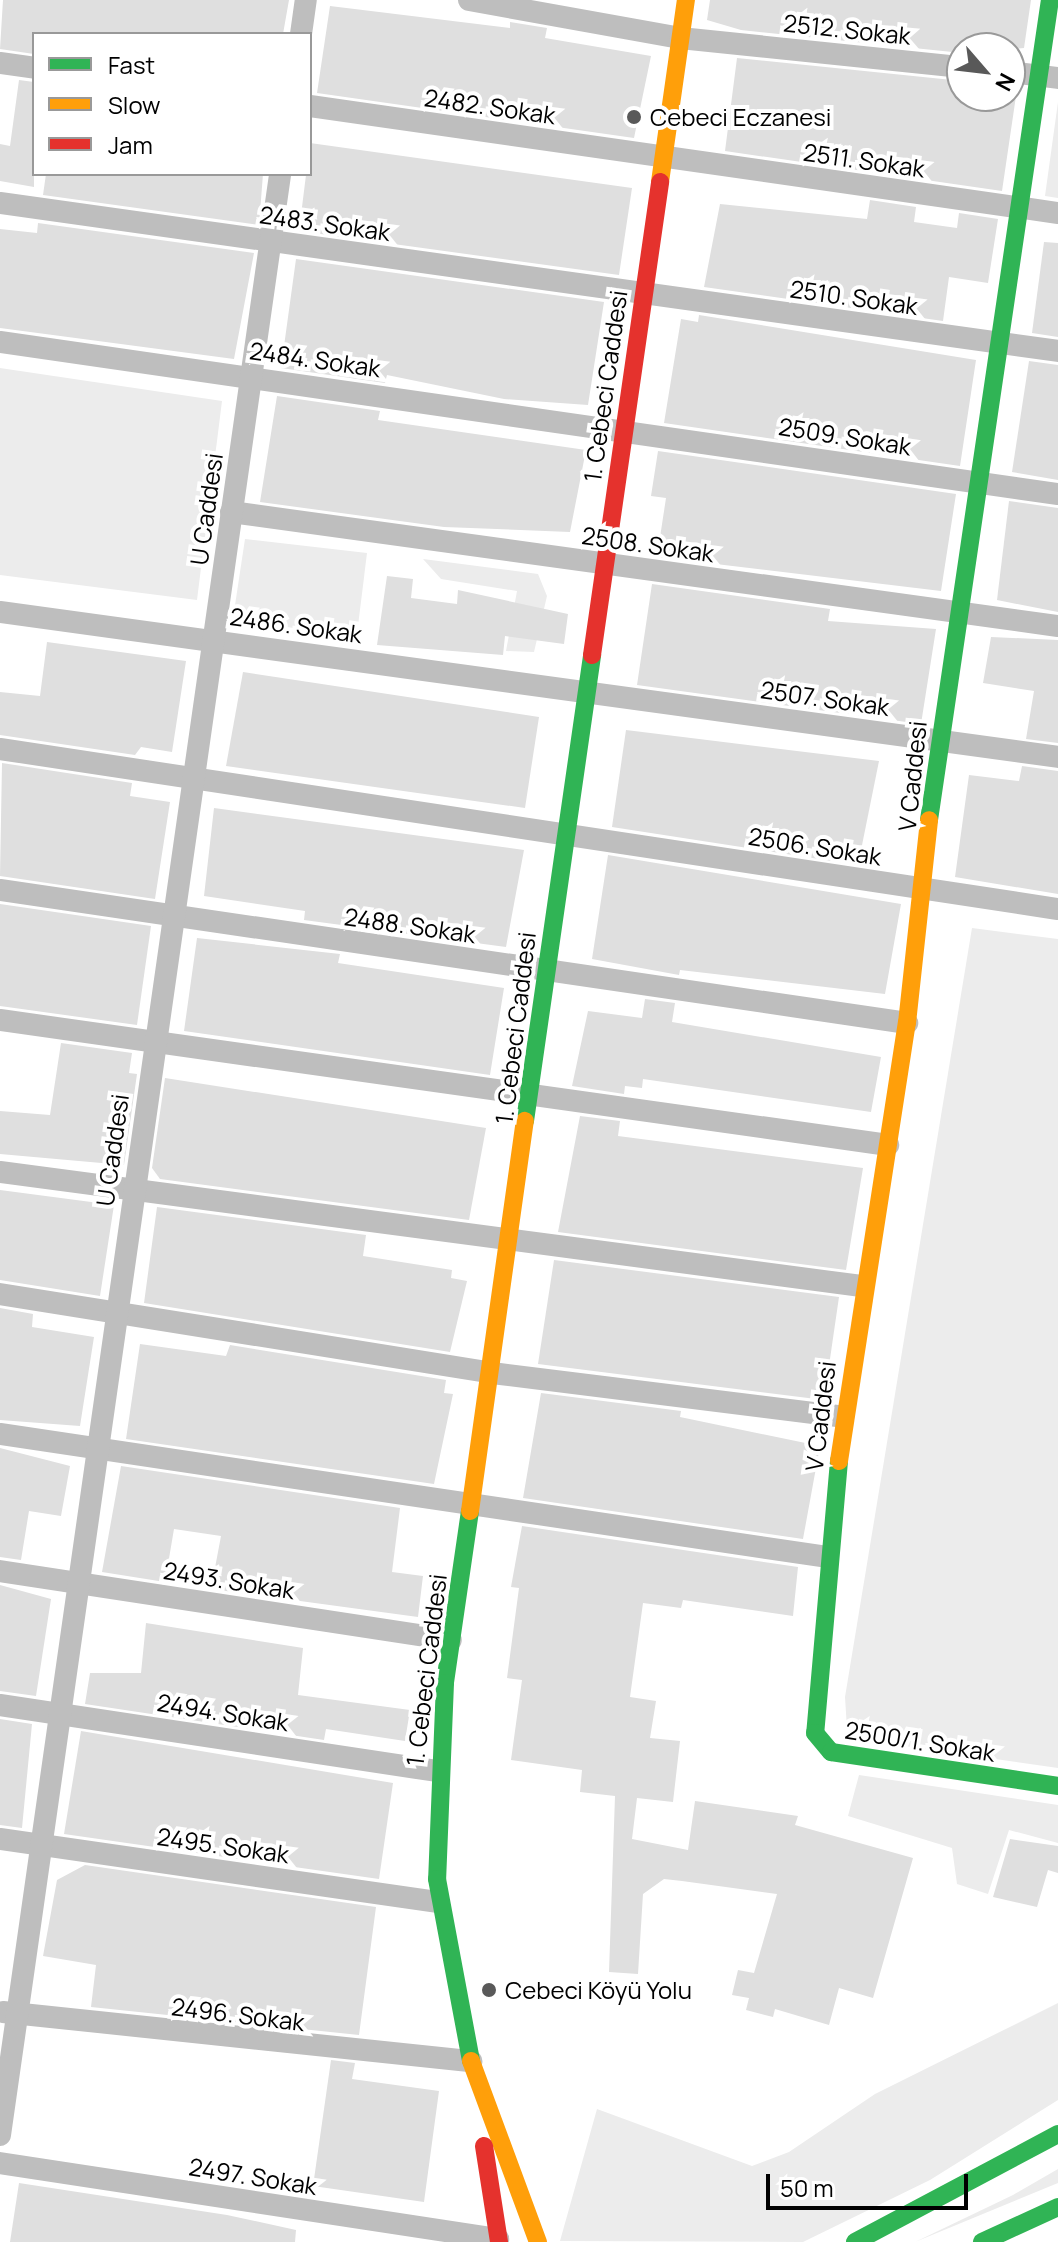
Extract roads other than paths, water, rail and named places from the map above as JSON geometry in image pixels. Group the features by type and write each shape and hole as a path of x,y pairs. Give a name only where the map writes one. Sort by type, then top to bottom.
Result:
{"main road":[{"name":"1. Cebeci Caddesi","path":"471,2061 439,1902 438,1771 451,1640 513,1237 532,1099 544,971 686,0"},
{"name":"V Caddesi","path":"827,1557 861,1286 888,1145 926,890 938,740 962,615 1020,209 1048,77 1050,0"},
{"name":"2500/1. Sokak","path":"827,1557 815,1733 831,1752 1058,1786"},
{"path":"471,2061 498,2241"},
{"path":"471,2061 538,2242"},
{"path":"855,2242 1058,2134"},
{"path":"982,2242 997,2238 1058,2207"}],"street":[{"path":"301,32 306,0"},
{"name":"2512. Sokak","path":"469,0 680,38 946,65"},
{"path":"0,63 32,68"},
{"path":"1026,74 1048,77"},
{"name":"2482. Sokak","path":"312,106 663,156"},
{"name":"2511. Sokak","path":"663,156 1058,213"},
{"name":"U Caddesi","path":"0,2135 8,2013 38,1844 97,1448 280,176"},
{"name":"2483. Sokak","path":"0,203 643,294"},
{"name":"2510. Sokak","path":"643,294 1058,351"},
{"name":"2484. Sokak","path":"0,342 624,427"},
{"name":"2509. Sokak","path":"624,427 1058,494"},
{"name":"2508. Sokak","path":"231,512 1058,626"},
{"name":"2486. Sokak","path":"0,612 585,690"},
{"name":"2507. Sokak","path":"585,690 1058,757"},
{"name":"2506. Sokak","path":"0,749 1058,909"},
{"name":"2488. Sokak","path":"0,890 907,1023"},
{"path":"0,1020 532,1099 888,1145"},
{"path":"0,1172 513,1237 861,1286"},
{"path":"0,1294 492,1373 843,1417"},
{"path":"0,1434 827,1557"},
{"name":"2493. Sokak","path":"0,1571 451,1640"},
{"name":"2494. Sokak","path":"0,1705 438,1771"},
{"name":"2495. Sokak","path":"0,1839 439,1902"},
{"name":"2496. Sokak","path":"8,2013 471,2061"},
{"name":"2497. Sokak","path":"0,2163 498,2241"}],"place":[{"name":"Cebeci Eczanesi","path":"634,117"},
{"name":"Cebeci Köyü Yolu","path":"489,1990"}]}
